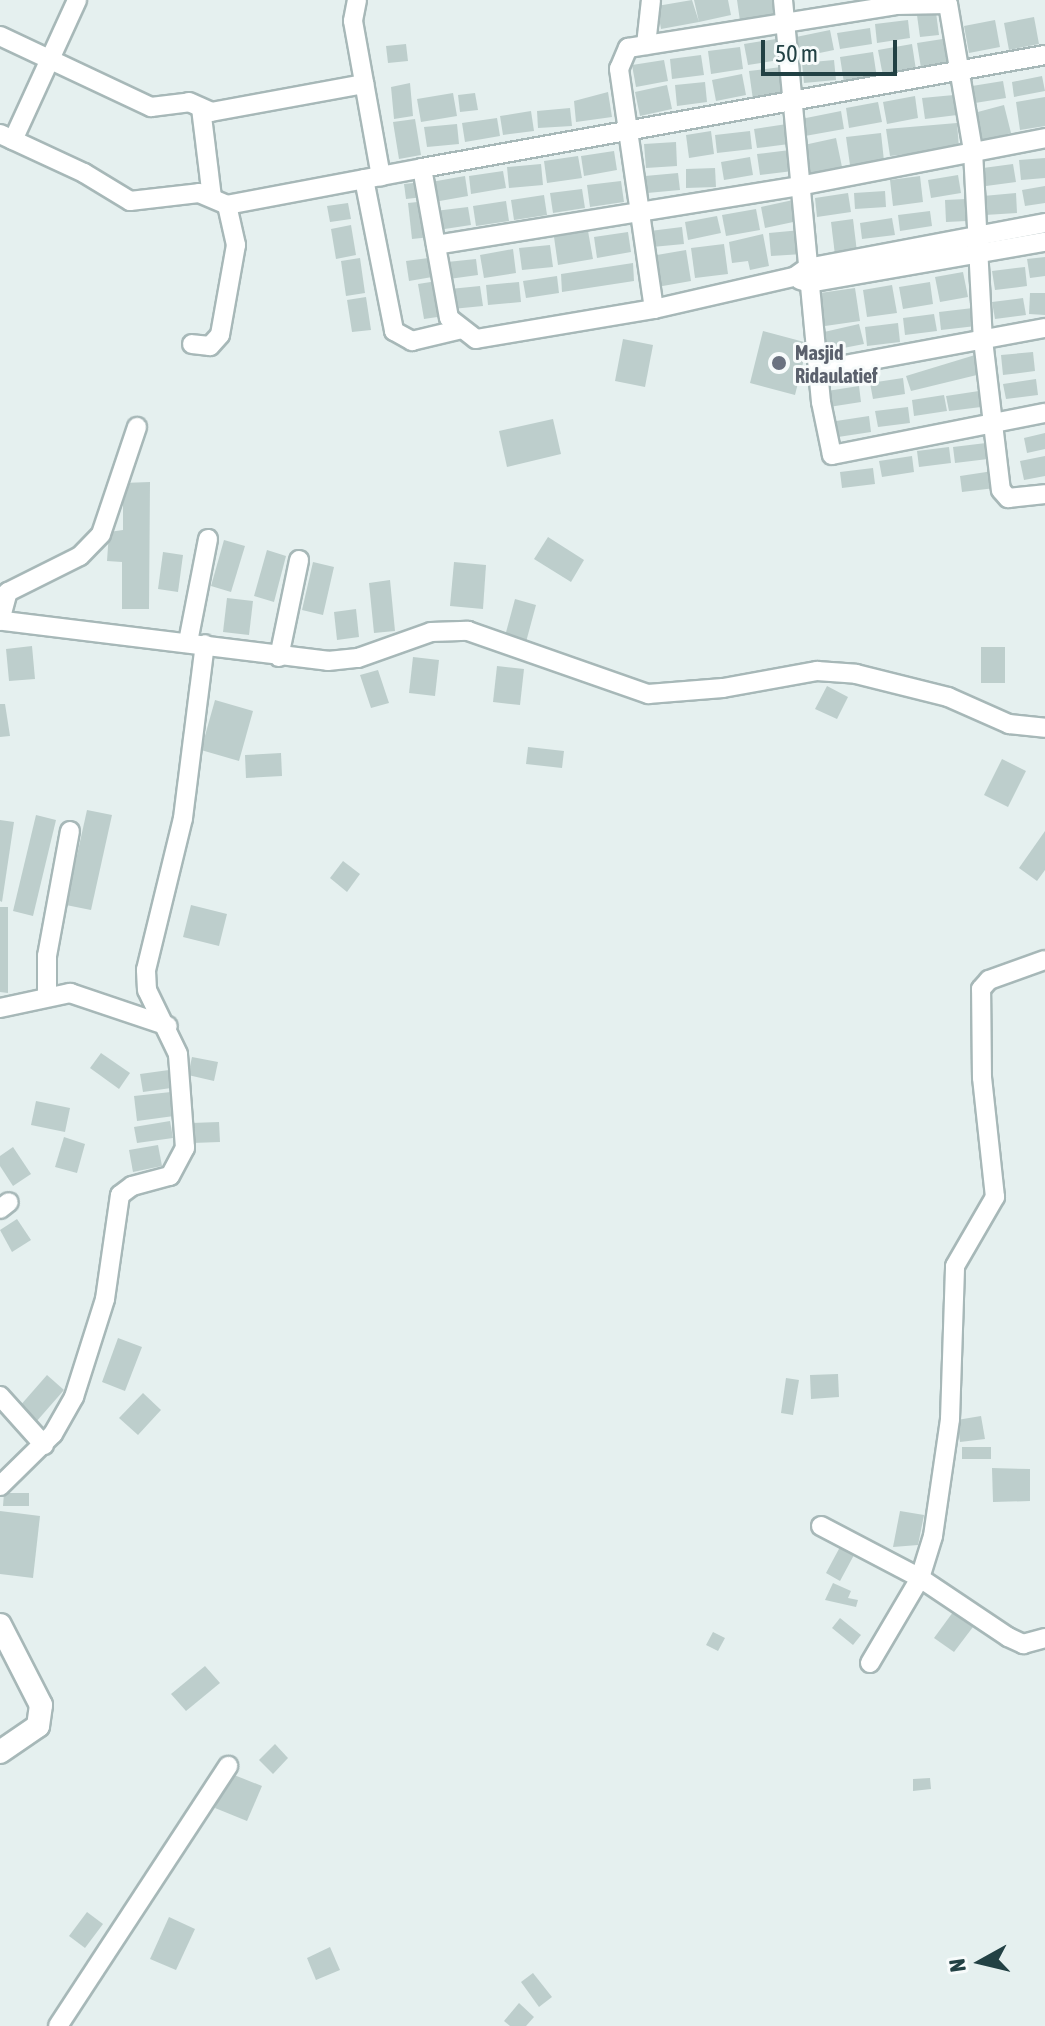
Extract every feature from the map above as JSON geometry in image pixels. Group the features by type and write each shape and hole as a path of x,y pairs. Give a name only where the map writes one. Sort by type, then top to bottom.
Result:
{"street":[{"path":"77,0 52,59 6,137 130,201 199,193 220,201 372,178 1045,55"},
{"path":"357,0 353,21 364,84 372,178 394,331 412,341 462,329"},
{"path":"646,45 651,0"},
{"path":"783,0 799,186 803,276 832,455 1045,413"},
{"path":"654,309 625,133 621,56 628,48 895,5 946,3 952,10 973,151 981,245 983,340 1001,490 1008,498 1045,494"},
{"path":"0,36 151,107 189,102 211,112 364,84"},
{"path":"192,344 210,346 220,335 236,245 220,201 201,108"},
{"path":"436,245 799,186 1045,138"},
{"path":"422,168 449,318 476,339 654,309 803,276 981,245 1045,242"},
{"path":"981,245 1045,223"},
{"path":"818,370 1045,328"},
{"path":"137,427 101,534 80,556 8,592 2,621 197,643 279,657 358,658 431,632 468,631 624,690 648,694 723,688 817,671 856,674 935,693 1009,724 1045,728"},
{"path":"0,1486 44,1445 85,1371 105,1299 120,1195 132,1186 170,1176 183,1155 182,1086 168,1026 147,990 147,959 183,818 208,539"},
{"path":"279,657 299,560"},
{"path":"47,995 47,956 70,831"},
{"path":"870,1663 920,1578 933,1536 950,1419 955,1266 995,1197 982,1078 981,989 989,980 1045,960"},
{"path":"0,1008 47,995 70,993 168,1026"},
{"path":"0,1396 44,1445"},
{"path":"821,1526 920,1578 1008,1637 1023,1644 1045,1638"},
{"path":"0,1625 41,1705 38,1726 0,1752"},
{"path":"58,2026 228,1766"}],"building":[{"path":"692,0 699,22 661,29 657,6"},
{"path":"694,0 728,0 731,15 699,22"},
{"path":"737,0 772,0 774,16 740,21"},
{"path":"935,5 939,35 920,37 916,8"},
{"path":"1034,17 1039,44 1009,50 1004,23"},
{"path":"908,20 910,38 877,43 875,24"},
{"path":"995,20 1000,47 969,53 964,26"},
{"path":"870,28 872,44 840,49 837,33"},
{"path":"830,30 834,50 800,57 796,37"},
{"path":"782,38 785,59 748,65 744,44"},
{"path":"949,38 954,63 921,68 917,43"},
{"path":"406,44 408,61 388,63 386,46"},
{"path":"912,44 916,70 883,76 878,50"},
{"path":"740,47 743,69 711,74 708,51"},
{"path":"873,52 877,78 844,83 840,57"},
{"path":"701,55 704,75 672,79 670,59"},
{"path":"664,60 668,81 636,87 632,65"},
{"path":"834,60 836,80 804,83 802,63"},
{"path":"781,67 785,97 753,100 749,71"},
{"path":"742,74 746,95 716,101 712,80"},
{"path":"1042,76 1045,91 1014,97 1012,82"},
{"path":"1003,81 1006,98 975,103 972,86"},
{"path":"705,82 707,102 677,106 675,85"},
{"path":"410,83 413,116 394,119 391,87"},
{"path":"667,85 672,109 640,116 635,92"},
{"path":"608,92 612,117 576,122 574,101"},
{"path":"453,93 457,116 421,122 417,99"},
{"path":"475,93 478,110 460,112 458,95"},
{"path":"954,95 957,115 925,119 922,98"},
{"path":"915,96 918,118 887,124 883,102"},
{"path":"1045,97 1045,126 1020,130 1016,102"},
{"path":"878,102 882,122 849,128 846,108"},
{"path":"1004,105 1011,133 981,141 974,113"},
{"path":"570,108 572,126 538,128 537,111"},
{"path":"531,111 534,131 503,135 500,116"},
{"path":"841,111 844,129 805,136 801,119"},
{"path":"497,118 500,136 465,142 462,123"},
{"path":"415,119 421,155 399,159 393,122"},
{"path":"957,123 959,148 890,156 886,129"},
{"path":"457,124 459,144 427,147 424,127"},
{"path":"787,124 789,144 757,148 754,129"},
{"path":"711,131 714,154 689,158 686,135"},
{"path":"750,131 752,149 717,153 715,135"},
{"path":"881,133 884,161 850,165 846,137"},
{"path":"836,138 842,167 810,174 804,145"},
{"path":"676,142 677,166 646,168 644,144"},
{"path":"790,150 793,171 760,175 757,154"},
{"path":"614,151 617,170 584,176 581,156"},
{"path":"578,156 582,178 547,183 544,161"},
{"path":"750,157 753,175 724,180 721,162"},
{"path":"1045,158 1045,178 1021,180 1019,160"},
{"path":"541,164 543,185 509,188 507,167"},
{"path":"1013,164 1016,182 986,186 983,168"},
{"path":"715,168 716,187 686,188 686,169"},
{"path":"503,171 506,188 471,194 469,176"},
{"path":"678,173 680,190 647,193 645,176"},
{"path":"958,175 961,193 931,198 928,180"},
{"path":"465,176 468,196 434,202 431,182"},
{"path":"920,176 923,202 893,206 890,180"},
{"path":"621,181 624,202 590,207 587,185"},
{"path":"422,182 423,197 406,199 404,184"},
{"path":"1045,186 1045,203 1025,206 1022,190"},
{"path":"582,189 585,208 553,213 550,193"},
{"path":"885,191 886,207 855,209 854,193"},
{"path":"848,193 851,212 817,217 815,198"},
{"path":"1016,193 1017,213 985,215 983,196"},
{"path":"544,195 547,215 514,220 511,200"},
{"path":"966,199 967,221 946,222 945,200"},
{"path":"793,200 798,221 765,228 761,207"},
{"path":"427,201 431,237 412,239 408,203"},
{"path":"506,201 509,221 476,226 473,206"},
{"path":"348,203 351,219 330,222 327,206"},
{"path":"468,207 471,225 438,230 435,211"},
{"path":"756,209 760,230 726,236 722,215"},
{"path":"930,211 932,226 900,231 898,215"},
{"path":"717,216 721,233 688,240 685,222"},
{"path":"892,218 895,235 862,239 860,223"},
{"path":"853,219 857,252 835,255 831,222"},
{"path":"351,225 356,255 336,259 331,229"},
{"path":"682,227 684,244 652,247 650,231"},
{"path":"801,230 803,254 771,256 769,233"},
{"path":"588,231 593,259 558,265 554,237"},
{"path":"628,232 631,252 597,258 594,237"},
{"path":"763,234 769,266 750,270 748,261 732,263 729,242"},
{"path":"724,244 728,274 695,278 691,248"},
{"path":"550,245 553,267 522,270 519,248"},
{"path":"513,249 516,273 484,278 480,255"},
{"path":"686,250 691,281 657,287 651,256"},
{"path":"436,257 438,276 409,281 406,261"},
{"path":"1045,257 1045,276 1030,278 1027,259"},
{"path":"360,258 365,293 346,296 341,261"},
{"path":"476,259 478,275 449,279 447,262"},
{"path":"633,263 634,281 562,292 561,274"},
{"path":"1025,267 1027,286 995,290 992,271"},
{"path":"963,272 968,297 940,302 935,277"},
{"path":"557,276 559,293 526,298 523,281"},
{"path":"437,281 444,316 424,319 418,284"},
{"path":"519,282 521,302 488,305 486,285"},
{"path":"930,282 933,304 903,309 899,287"},
{"path":"892,285 897,313 867,317 863,290"},
{"path":"480,286 483,306 452,309 450,289"},
{"path":"855,288 860,321 825,326 820,293"},
{"path":"1030,293 1045,293 1045,315 1029,314"},
{"path":"366,297 371,330 352,332 347,300"},
{"path":"1023,298 1026,315 995,319 992,302"},
{"path":"973,308 976,326 941,330 939,312"},
{"path":"934,314 937,331 905,335 903,318"},
{"path":"898,323 900,342 867,346 865,327"},
{"path":"859,324 864,344 828,351 824,332"},
{"name":"Masjid Ridaulatief","path":"763,331 808,343 795,395 750,383"},
{"path":"623,339 653,345 645,387 615,381"},
{"path":"1033,352 1035,371 1003,375 1001,355"},
{"path":"975,355 981,374 911,391 906,376"},
{"path":"903,378 905,394 873,399 870,383"},
{"path":"1036,379 1038,395 1006,399 1003,384"},
{"path":"859,386 861,402 829,407 827,391"},
{"path":"979,391 981,407 949,411 946,396"},
{"path":"944,395 947,411 914,416 912,400"},
{"path":"908,407 910,423 878,427 875,411"},
{"path":"869,416 871,432 838,437 836,421"},
{"path":"553,419 561,454 507,467 499,431"},
{"path":"1045,433 1045,449 1027,453 1024,438"},
{"path":"986,443 988,459 955,463 953,447"},
{"path":"949,447 951,463 919,467 917,451"},
{"path":"912,456 914,472 882,477 879,461"},
{"path":"1045,456 1045,476 1024,480 1020,461"},
{"path":"873,468 875,484 842,488 840,472"},
{"path":"993,471 995,488 962,492 960,476"},
{"path":"150,482 149,609 122,609 122,562 107,561 109,532 123,530 123,483"},
{"path":"548,537 584,560 571,582 534,559"},
{"path":"224,540 245,546 231,592 211,586"},
{"path":"267,550 286,556 274,602 254,596"},
{"path":"163,552 183,555 178,592 158,589"},
{"path":"313,562 334,567 323,615 302,610"},
{"path":"454,562 486,565 483,609 450,606"},
{"path":"390,580 395,631 374,633 369,583"},
{"path":"227,598 253,601 249,635 223,632"},
{"path":"515,599 536,605 526,642 505,636"},
{"path":"356,609 359,637 337,640 334,612"},
{"path":"32,646 35,679 9,681 6,649"},
{"path":"981,647 1005,647 1005,683 981,683"},
{"path":"413,657 439,660 435,696 409,693"},
{"path":"497,666 524,669 520,705 493,702"},
{"path":"378,670 389,703 371,708 360,675"},
{"path":"827,686 848,697 837,719 815,709"},
{"path":"215,700 253,711 239,761 201,750"},
{"path":"0,704 5,704 10,736 0,737"},
{"path":"528,747 564,751 562,768 526,764"},
{"path":"281,753 282,776 246,778 245,755"},
{"path":"1002,759 1026,771 1008,807 984,795"},
{"path":"87,810 112,815 91,910 66,905"},
{"path":"36,815 56,820 33,916 13,911"},
{"path":"0,820 14,822 2,902 0,901"},
{"path":"1045,831 1045,870 1037,881 1019,868"},
{"path":"343,861 360,874 347,892 330,878"},
{"path":"191,905 227,914 219,946 183,937"},
{"path":"0,907 8,907 8,993 0,992"},
{"path":"101,1053 130,1073 119,1089 90,1068"},
{"path":"192,1057 218,1062 214,1081 188,1075"},
{"path":"169,1070 171,1088 143,1092 140,1074"},
{"path":"171,1092 174,1116 137,1121 134,1096"},
{"path":"36,1101 70,1108 65,1132 31,1125"},
{"path":"170,1121 173,1138 137,1143 134,1127"},
{"path":"219,1122 220,1142 192,1143 191,1123"},
{"path":"64,1137 85,1144 77,1173 55,1167"},
{"path":"158,1145 162,1166 133,1172 129,1150"},
{"path":"13,1147 31,1174 13,1186 0,1166 0,1156"},
{"path":"17,1219 31,1240 12,1252 0,1230"},
{"path":"118,1338 142,1347 125,1391 102,1382"},
{"path":"838,1374 839,1397 811,1399 810,1375"},
{"path":"47,1375 64,1390 36,1422 19,1407"},
{"path":"786,1378 799,1380 793,1415 781,1413"},
{"path":"143,1393 161,1410 138,1435 119,1418"},
{"path":"981,1416 985,1439 960,1442 957,1420"},
{"path":"962,1447 991,1447 991,1459 962,1459"},
{"path":"992,1468 1030,1469 1030,1501 993,1502"},
{"path":"4,1493 29,1493 29,1506 3,1506"},
{"path":"0,1511 40,1516 33,1578 0,1574"},
{"path":"900,1511 924,1515 918,1545 893,1547"},
{"path":"840,1547 854,1555 840,1581 826,1573"},
{"path":"833,1583 851,1591 848,1598 858,1600 856,1607 825,1600"},
{"path":"956,1608 976,1623 954,1652 934,1638"},
{"path":"840,1618 861,1635 853,1645 832,1628"},
{"path":"713,1632 725,1638 718,1651 706,1645"},
{"path":"205,1666 220,1683 186,1711 171,1694"},
{"path":"275,1744 288,1758 273,1774 259,1760"},
{"path":"229,1773 262,1786 247,1821 215,1808"},
{"path":"930,1778 931,1789 913,1791 913,1779"},
{"path":"87,1912 103,1924 85,1948 69,1936"},
{"path":"169,1917 195,1929 176,1970 150,1959"},
{"path":"330,1947 340,1970 316,1980 307,1958"},
{"path":"533,1973 552,1997 539,2007 521,1982"},
{"path":"519,2003 534,2017 526,2026 510,2026 504,2021"}],"place":[{"name":"Masjid Ridaulatief","path":"779,363"}]}
